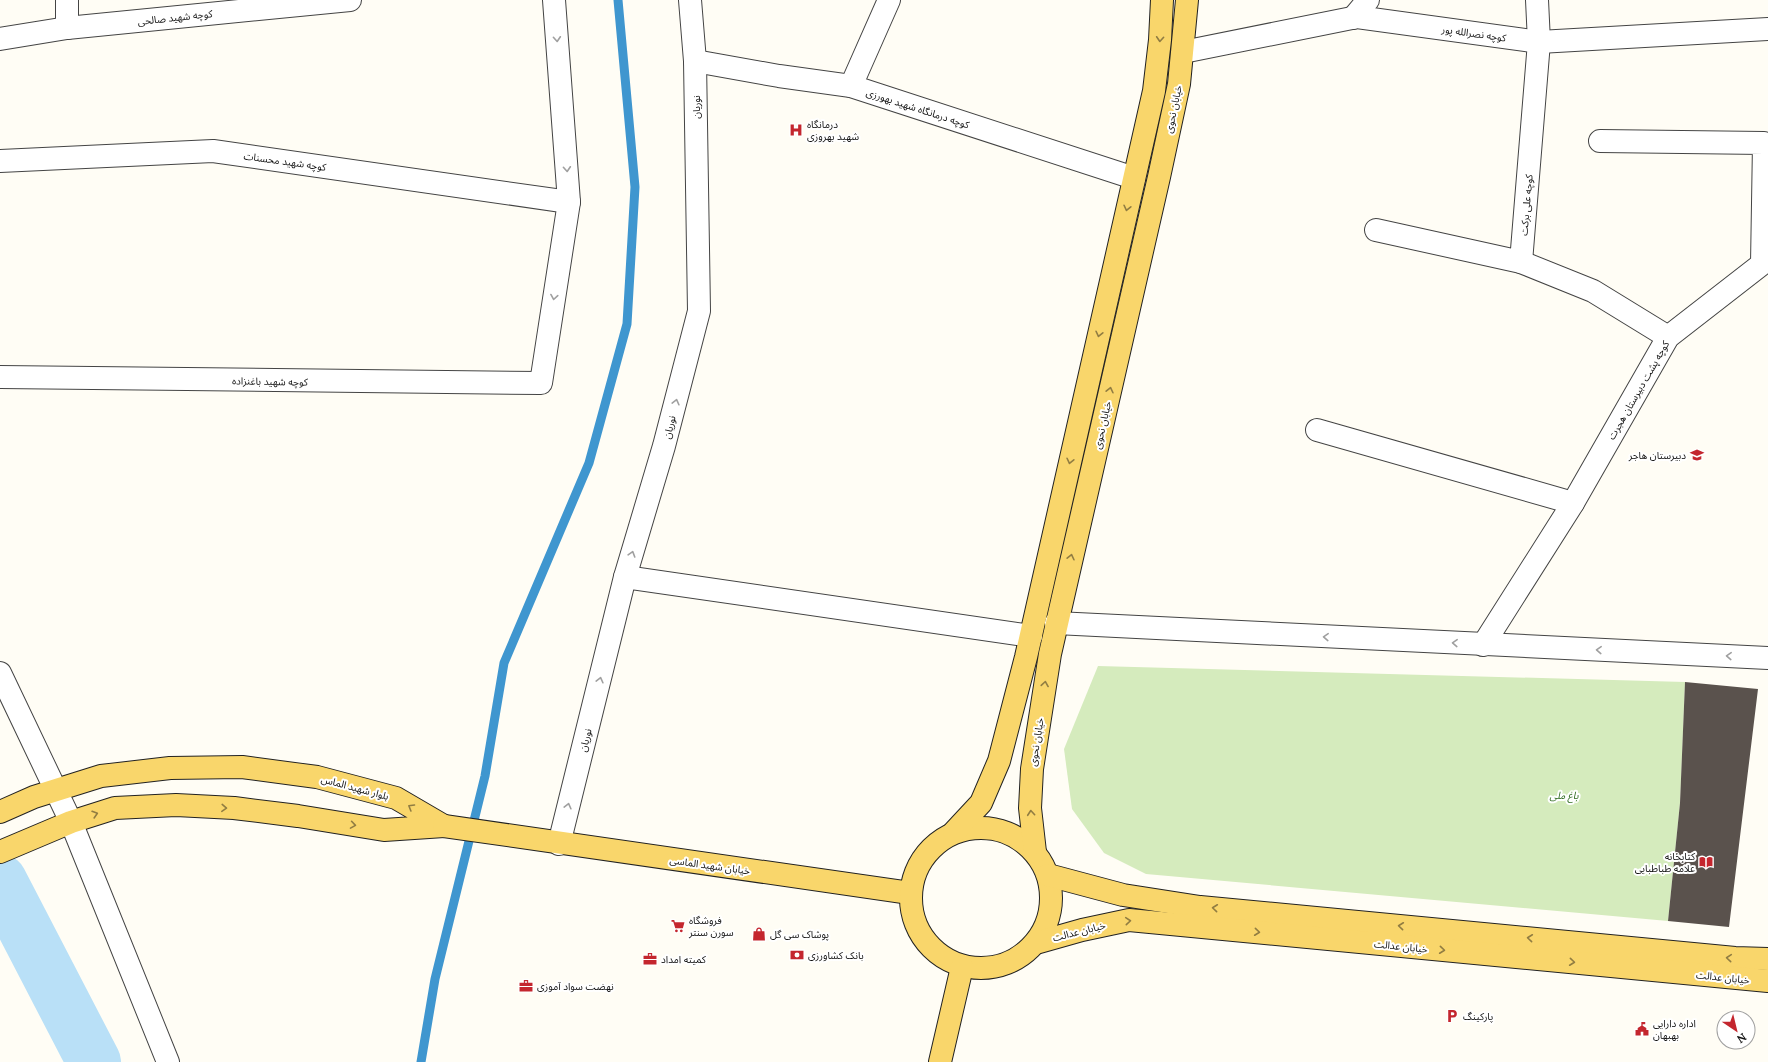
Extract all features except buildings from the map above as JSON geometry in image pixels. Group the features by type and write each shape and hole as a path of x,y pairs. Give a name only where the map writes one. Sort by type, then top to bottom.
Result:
{"main road":[{"path":"954,832 972,828 989,828 1007,832 1023,840 1035,852 1048,875 1052,892 1051,911 1045,928 1036,943 1020,957 1002,966 982,969 962,967 940,956 923,939 912,918 910,893 914,874 924,856 937,842 954,832 981,802 999,761 1031,636 1154,91 1160,40 1162,0"},
{"name":"خیابان نحوی","path":"1035,852 1030,808 1032,769 1056,623 1179,84 1187,0"},
{"name":"بلوار شهید الماس","path":"1,812 55,790 100,776 170,768 242,767 317,777 396,798 444,826"},
{"path":"10,848 71,822 115,808 176,805 234,808 298,816 384,830 444,826"},
{"name":"خیابان شهید الماسی","path":"444,826 509,837 910,893"},
{"name":"خیابان عدالت","path":"1048,875 1123,895 1200,907 1727,958 1768,960"},
{"name":"خیابان عدالت","path":"1036,943 1082,930 1129,920 1768,982"},
{"path":"940,1062 962,967"}],"street":[{"path":"67,28 68,0"},
{"name":"کوچه شهید صالحی","path":"0,39 67,28 350,0"},
{"path":"554,0 569,202"},
{"name":"نوریان","path":"559,844 625,577 664,446 699,311 695,61 690,0"},
{"path":"851,86 889,0"},
{"path":"1353,18 1368,0"},
{"name":"کوچه علی برکت","path":"1521,262 1539,42 1537,0"},
{"name":"کوچه نصرالله پور","path":"1183,52 1353,18 1539,42 1768,29"},
{"name":"کوچه درمانگاه شهید بهورزی","path":"695,61 779,76 851,86 1134,178"},
{"name":"کوچه پشت دبیرستان هجرت","path":"1483,645 1573,503 1668,337 1762,264 1766,143 1600,141"},
{"name":"کوچه شهید محسنات","path":"0,161 213,151 569,202"},
{"name":"کوچه شهید باغنزاده","path":"0,377 541,383 569,202"},
{"path":"1376,230 1521,262 1593,291 1668,337"},
{"path":"1317,430 1573,503"},
{"path":"625,577 1031,636"},
{"path":"1056,623 1768,658"},
{"path":"0,673 71,822 168,1062"}],"green space":[{"name":"باغ ملی","path":"1098,666 1685,682 1680,803 1668,921 1146,874 1104,853 1072,809 1064,749"}],"waterway":[{"path":"421,1062 435,979 485,776 504,663 589,463 627,324 635,187 618,0"},
{"path":"0,881 94,1062"}],"place":[{"name":"درمانگاه شهید بهروزی","path":"796,130"},
{"name":"دبیرستان هاجر","path":"1697,455"},
{"name":"کتابخانه علامه طباطبایی","path":"1706,862"},
{"name":"فروشگاه سورن سنتر","path":"678,926"},
{"name":"پوشاک سی گل","path":"759,934"},
{"name":"بانک کشاورزی","path":"797,955"},
{"name":"کمیته امداد","path":"650,959"},
{"name":"نهضت سواد آموزی","path":"526,986"},
{"name":"پارکینگ","path":"1452,1016"},
{"name":"اداره دارایی بهبهان","path":"1642,1029"}]}
